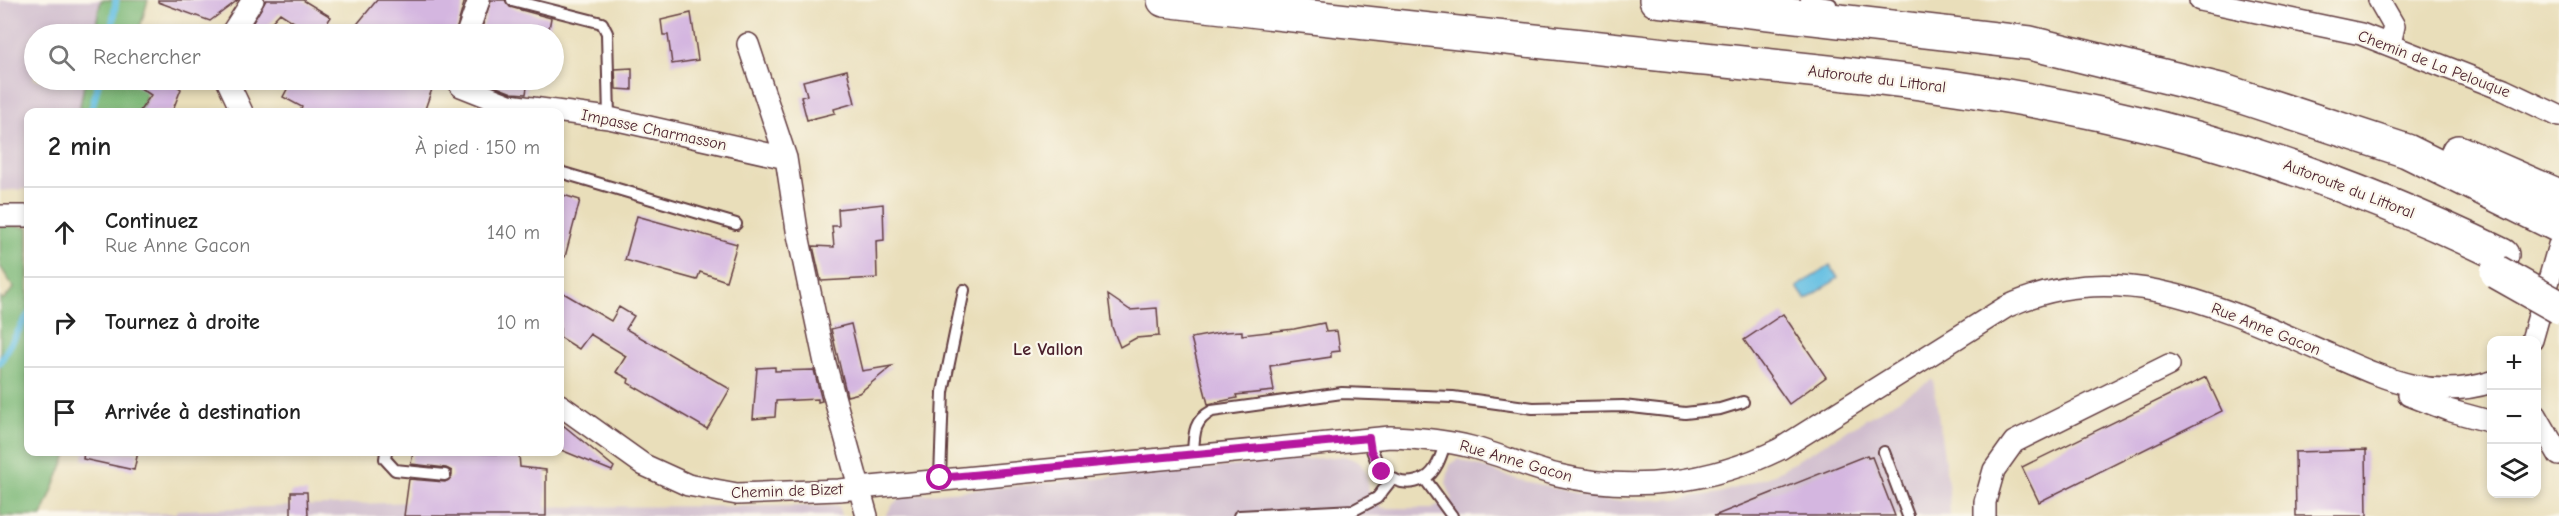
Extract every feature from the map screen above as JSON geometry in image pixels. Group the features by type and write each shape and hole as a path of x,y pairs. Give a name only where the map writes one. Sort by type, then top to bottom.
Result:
{"highway":[{"name":"Autoroute du Littoral","path":"1164,0 1768,65 1957,89 2100,114 2215,143 2310,172 2432,221 2499,264 2559,285"},
{"path":"1656,0 1948,32 2030,44 2224,91 2320,121 2526,194 2559,196"},
{"path":"2526,194 2559,226"},
{"path":"2499,264 2559,307"}],"street":[{"path":"237,24 253,0"},
{"path":"471,24 479,0"},
{"name":"Chemin de La Pelouque","path":"2200,0 2328,26 2390,44 2504,90 2559,116"},
{"path":"2379,0 2394,26 2390,44"},
{"path":"748,44 786,158 797,230 825,363 867,516"},
{"path":"232,90 240,108"},
{"name":"Impasse Charmasson","path":"469,90 509,105 532,108"},
{"name":"Impasse Charmasson","path":"564,112 609,118 786,158"},
{"path":"0,216 24,216"},
{"path":"2533,336 2559,245"},
{"name":"Rue Anne Gacon","path":"860,488 940,478 1369,438 1446,441 1579,480 1636,484 1703,477 1735,469 1780,449 2006,307 2035,294 2086,284 2130,286 2228,311 2395,382"},
{"path":"1985,516 1985,502 1994,470 2014,442 2169,365"},
{"path":"2395,382 2452,391 2487,383"},
{"path":"2395,382 2409,395 2448,410 2487,421"},
{"name":"Chemin de Bizet","path":"564,415 644,465 688,484 714,492 737,494 860,488"},
{"path":"2541,423 2559,455"}],"lane":[{"path":"512,0 602,23 607,33 609,118"},
{"path":"1806,0 1845,6"},
{"path":"1876,13 1948,32"},
{"path":"564,173 736,224"},
{"path":"940,478 943,392 964,290"},
{"path":"1193,455 1194,429 1200,417 1212,411 1321,394 1428,395 1510,407 1623,406 1685,413 1719,409 1743,402"},
{"path":"1369,438 1375,461 1392,479 1406,482 1425,479 1437,465 1446,441"},
{"path":"1884,452 1908,516"},
{"path":"385,456 385,459 395,470 445,475"},
{"path":"1239,516 1354,510 1377,498 1392,479"},
{"path":"1425,479 1452,516"}],"shaded area":[{"path":"0,0 101,0 96,24 24,24 24,90 83,90 80,108 24,108 24,189 0,191"},
{"path":"1933,379 1949,491 1950,516 885,516 894,503 907,496 1344,456 1360,462 1366,472 1369,491 1381,508 1431,508 1452,499 1446,483 1450,465 1458,459 1516,479 1608,501 1675,499 1720,493 1771,476"},
{"path":"415,502 440,507 839,506 841,516 42,516 176,513 178,510"}],"green space":[{"path":"101,0 148,0 141,24 96,24"},
{"path":"83,90 148,90 142,108 80,108"},
{"path":"0,225 24,227 24,456 66,456 42,516 0,516 0,298 4,299 14,288 0,266"}],"water":[{"path":"1830,265 1838,278 1806,300 1797,287"}],"building":[{"path":"158,0 238,0 210,21 158,2"},
{"path":"266,0 303,0 331,17 326,24 297,24 280,13 270,24 252,24"},
{"path":"377,0 465,0 458,24 357,24"},
{"path":"491,0 505,0 510,7 551,18 550,24 483,24"},
{"path":"691,13 698,60 672,64 668,35 663,35 661,20"},
{"path":"632,68 632,90 616,89 615,69"},
{"path":"847,70 855,103 834,109 835,113 807,120 801,97 807,95 803,81"},
{"path":"143,90 181,90 174,108 142,108 151,95"},
{"path":"287,90 432,90 425,108 302,108 283,97"},
{"path":"504,90 527,90 526,94"},
{"path":"564,195 580,200 564,257"},
{"path":"883,204 884,240 876,241 877,278 821,281 813,246 834,247 832,226 839,226 838,209"},
{"path":"637,216 737,244 726,281 700,272 697,280 625,260"},
{"path":"564,293 611,321 619,307 634,316 626,329 730,389 707,429 628,383 629,379 616,372 626,356 590,334 579,349 564,340"},
{"path":"1108,295 1130,310 1157,308 1159,336 1136,338 1120,347 1112,327"},
{"path":"1783,314 1826,377 1789,404 1744,340"},
{"path":"1324,323 1326,332 1337,331 1340,351 1331,352 1331,357 1270,366 1274,391 1236,395 1237,398 1208,404 1191,338 1224,332 1242,331 1242,335"},
{"path":"851,324 862,371 892,366 859,393 847,396 831,329"},
{"path":"775,367 775,371 814,370 822,401 818,402 818,399 776,401 775,417 753,419 757,368"},
{"path":"2206,377 2222,411 2039,502 2022,467"},
{"path":"564,426 614,467 612,471 564,451"},
{"path":"2366,450 2367,516 2296,516 2295,452"},
{"path":"1867,455 1868,458 1872,457 1895,516 1714,516"},
{"path":"83,456 137,456 134,470 83,459"},
{"path":"412,456 519,456 520,467 546,470 546,516 404,516 409,479 445,482 452,476 452,471 446,468 411,464"},
{"path":"291,492 307,492 308,516 291,516"}],"waterway":[{"path":"112,24 116,0"},
{"path":"92,108 96,90"},
{"path":"0,362 24,322"}],"district":[{"name":"Le Vallon","path":"1048,349"}],"route":[{"path":"940,478 1369,438 1371,451 1382,472"}]}
